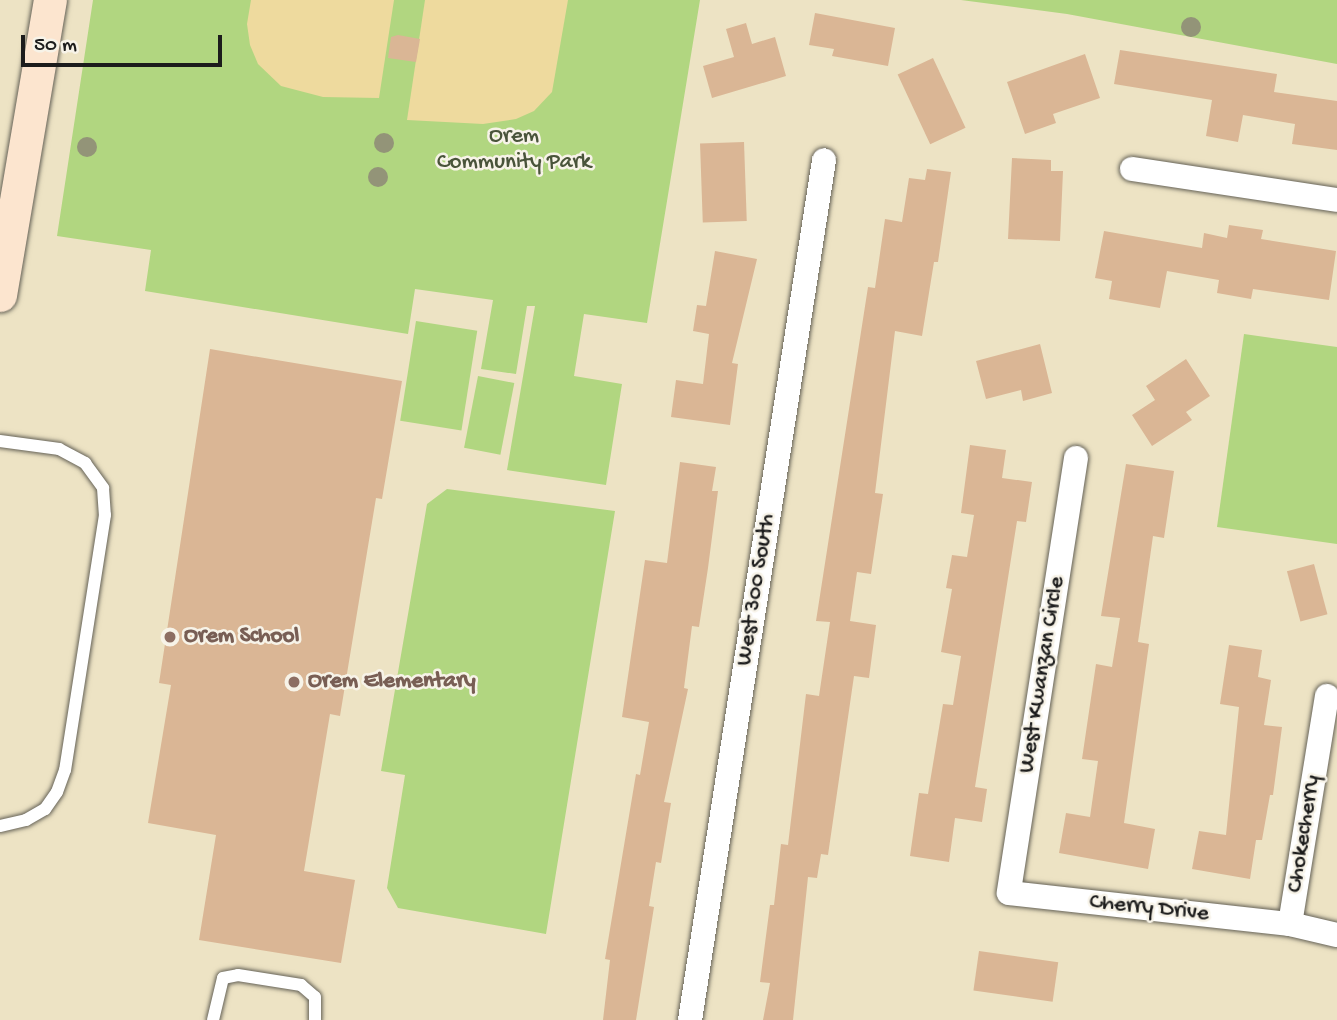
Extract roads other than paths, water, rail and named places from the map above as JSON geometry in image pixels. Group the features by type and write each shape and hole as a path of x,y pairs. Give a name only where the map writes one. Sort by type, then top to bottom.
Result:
{"street":[{"path":"0,295 50,0"},
{"name":"West 300 South","path":"690,1020 824,160"},
{"path":"1132,169 1337,200"},
{"name":"West Kwanzan Circle","path":"1009,893 1076,458"},
{"name":"Chokecherry","path":"1327,696 1290,924 1337,935"},
{"name":"Cherry Drive","path":"1009,893 1290,924"}],"lane":[{"path":"0,441 59,449 85,463 103,488 105,515 61,781 45,808 26,820 0,826"},
{"path":"213,1020 223,978 237,975 301,985 315,997 315,1020"}],"place":[{"name":"Orem School","path":"170,637"},
{"name":"Orem Elementary","path":"294,682"}],"park label":[{"name":"Orem Community Park","path":"514,150"}]}
